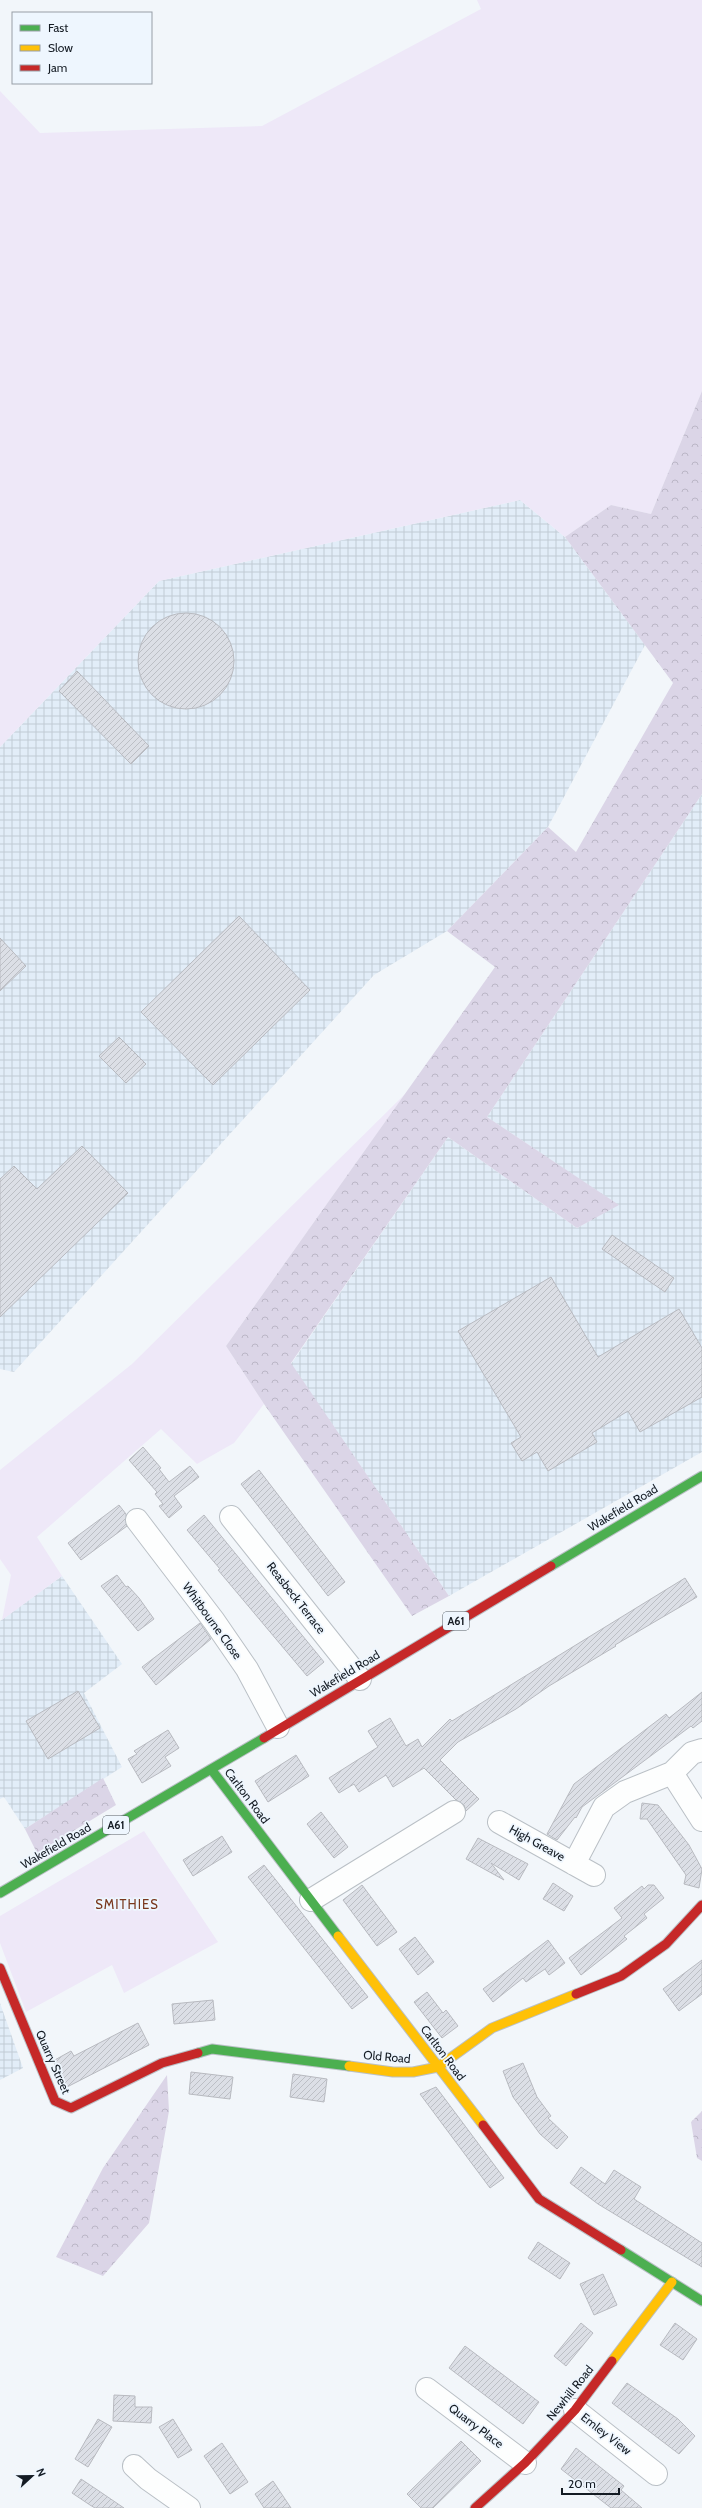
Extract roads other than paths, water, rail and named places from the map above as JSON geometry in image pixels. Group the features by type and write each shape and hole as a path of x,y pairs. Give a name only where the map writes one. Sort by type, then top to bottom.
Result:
{"main road":[{"name":"Wakefield Road","path":"0,1893 702,1476"},
{"name":"Carlton Road","path":"211,1769 539,2199 702,2301"},
{"name":"Old Road","path":"162,2063 212,2049 393,2072 413,2072 438,2067 492,2028 602,1984 636,1967 666,1944 702,1905"},
{"name":"Quarry Street","path":"0,1968 55,2101 71,2108 162,2063"},
{"name":"Newhill Road","path":"475,2508 525,2463 575,2410 672,2282"}],"street":[{"name":"Reasbeck Terrace","path":"232,1517 360,1679"},
{"name":"Whitbourne Close","path":"137,1520 234,1651 278,1727"},
{"name":"High Greave","path":"574,1864 604,1807 625,1792 672,1773 692,1753 702,1750"},
{"path":"672,1773 702,1820"},
{"path":"311,1900 454,1812"},
{"name":"High Greave","path":"499,1822 594,1875"},
{"name":"Quarry Place","path":"427,2389 525,2463"},
{"name":"Emley View","path":"575,2410 656,2474"},
{"path":"134,2466 148,2479 189,2508"}],"district":[{"name":"SMITHIES","path":"127,1904"}]}
